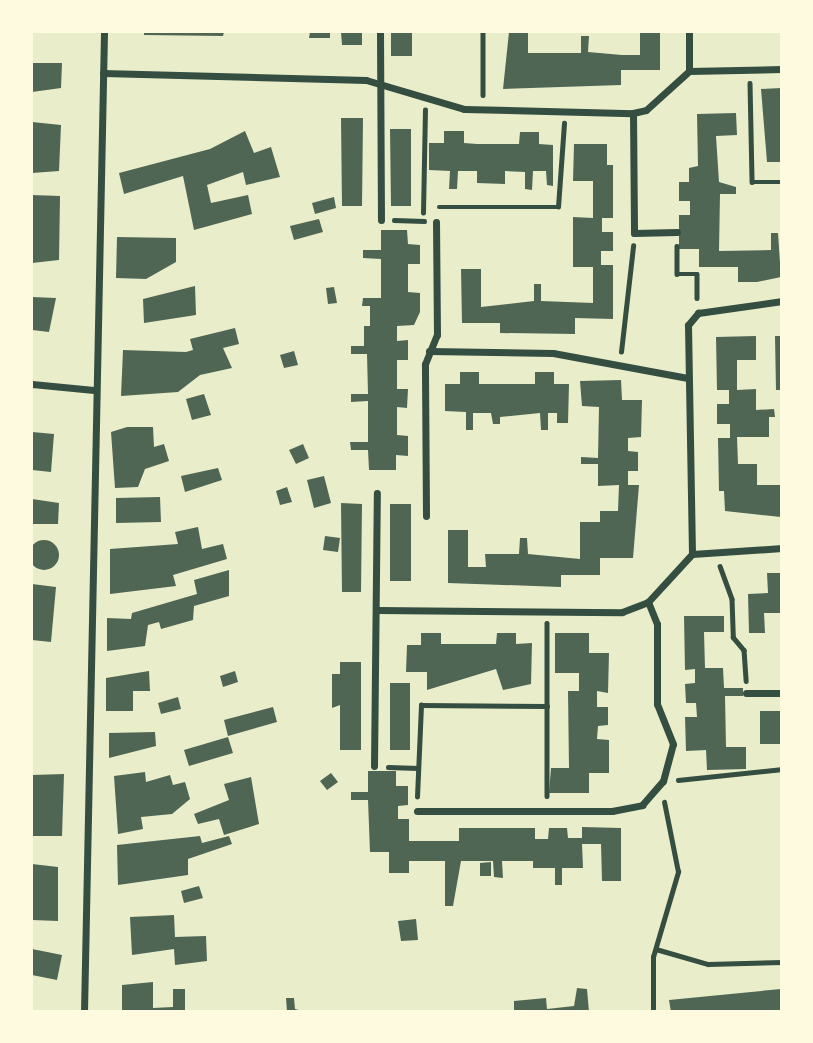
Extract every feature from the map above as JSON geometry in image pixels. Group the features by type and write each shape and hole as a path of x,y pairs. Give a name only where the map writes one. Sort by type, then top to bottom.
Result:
{"street":[{"path":"84,1012 94,390 104,32"},
{"path":"380,32 378,83 381,220"},
{"path":"689,32 689,71"},
{"path":"103,73 378,83 483,110 633,113 646,110 689,71 782,69"},
{"path":"633,113 634,233 677,232"},
{"path":"426,516 429,351 437,335 436,222"},
{"path":"692,554 688,325 698,313 782,301"},
{"path":"429,351 553,353 688,378"},
{"path":"32,384 94,390"},
{"path":"374,766 377,493"},
{"path":"377,610 622,612 648,602 692,554 782,548"},
{"path":"417,811 548,811 622,809 642,805 663,781 673,744 657,704 657,624 648,602"},
{"path":"746,693 782,693"}],"path":[{"path":"483,32 483,110"},
{"path":"750,70 752,182 782,182"},
{"path":"423,221 425,96"},
{"path":"381,220 436,222 437,207 558,207 564,112"},
{"path":"677,232 677,274 697,274 698,313"},
{"path":"620,366 634,233"},
{"path":"715,552 732,599 733,638 744,650 746,693"},
{"path":"547,612 548,811"},
{"path":"417,811 421,705 547,705"},
{"path":"374,766 418,768"},
{"path":"663,781 782,769"},
{"path":"653,1012 656,948 678,873 670,818 656,788"},
{"path":"656,948 708,964 782,962"}],"building":[{"path":"144,32 224,32 223,36 144,35"},
{"path":"310,32 330,32 330,38 309,38"},
{"path":"341,32 362,32 362,45 342,45"},
{"path":"391,32 412,32 412,56 391,56"},
{"path":"509,32 528,32 528,53 581,53 581,36 589,36 588,52 640,55 640,32 660,32 660,70 621,70 621,85 503,89"},
{"path":"32,63 62,63 61,88 32,92"},
{"path":"781,88 781,162 767,162 761,89"},
{"path":"736,113 737,135 716,136 719,182 736,187 736,194 720,194 719,251 771,250 771,233 778,233 781,277 757,282 738,282 738,267 699,267 699,249 679,249 679,215 690,215 690,201 679,201 679,182 689,182 689,168 698,166 697,114"},
{"path":"341,118 363,118 362,206 342,206"},
{"path":"32,122 61,125 59,171 32,173"},
{"path":"390,129 411,129 411,206 391,206"},
{"path":"245,131 254,153 271,147 280,177 246,185 243,172 207,185 211,203 248,195 252,214 194,230 183,176 124,194 119,173 210,149"},
{"path":"444,131 464,131 464,143 477,144 519,144 520,132 539,132 539,144 553,145 553,186 547,185 546,171 533,171 532,190 525,189 525,172 505,171 505,184 477,183 477,171 458,171 457,189 449,189 450,171 429,170 429,143 444,143"},
{"path":"574,144 607,144 607,165 613,165 613,218 602,218 602,232 613,232 613,251 601,251 601,265 613,265 613,319 575,318 575,334 500,333 500,323 462,323 461,269 481,269 481,307 534,301 534,284 541,284 541,301 593,303 593,267 573,267 573,217 593,218 593,181 573,181"},
{"path":"32,195 60,196 59,260 32,263"},
{"path":"334,197 336,208 315,214 312,203"},
{"path":"319,219 323,232 294,240 290,226"},
{"path":"381,230 407,230 408,244 420,245 420,264 408,264 408,292 420,293 420,312 414,325 397,326 397,341 408,340 408,360 397,360 397,389 408,389 407,408 397,407 397,435 408,436 408,456 396,455 396,470 369,470 368,450 351,450 350,442 368,442 368,401 351,402 351,394 368,394 367,354 351,354 351,346 364,346 364,326 370,326 370,306 362,306 363,298 381,298 381,259 363,258 363,250 381,250"},
{"path":"117,237 176,238 176,262 146,279 116,278"},
{"path":"195,286 196,315 144,323 143,299"},
{"path":"334,287 337,303 328,304 326,288"},
{"path":"32,297 56,298 49,332 32,330"},
{"path":"235,328 239,344 223,348 232,368 200,375 178,392 121,396 123,350 186,352 193,350 190,339"},
{"path":"756,336 756,360 737,360 737,390 756,389 756,410 774,409 775,417 769,417 769,437 737,437 738,464 757,464 757,485 781,485 781,517 725,511 724,491 719,491 718,438 730,438 730,424 717,424 717,404 729,404 729,390 717,390 716,337"},
{"path":"775,336 781,336 781,390 776,390"},
{"path":"294,351 298,365 284,368 280,355"},
{"path":"460,372 479,372 479,384 535,384 535,372 554,372 554,384 569,384 568,423 557,423 557,413 548,413 548,430 541,430 540,413 500,417 500,424 493,424 491,413 473,413 473,430 466,430 466,412 445,411 445,384 460,384"},
{"path":"621,380 622,400 642,400 641,437 628,438 628,451 638,452 638,471 628,471 628,485 639,485 633,558 600,558 600,575 561,575 561,587 448,583 448,530 468,530 468,567 486,567 485,554 519,554 520,538 527,538 528,554 580,559 580,522 600,522 600,511 618,511 619,485 598,486 598,464 581,464 581,457 598,458 599,407 582,406 580,381"},
{"path":"204,394 211,415 192,420 186,399"},
{"path":"127,427 153,427 154,447 164,444 169,461 145,469 138,487 115,488 111,432"},
{"path":"32,432 54,434 51,472 32,470"},
{"path":"303,444 309,458 296,464 289,450"},
{"path":"218,468 222,480 185,492 181,476"},
{"path":"324,476 331,503 314,508 307,480"},
{"path":"287,487 292,502 280,505 276,491"},
{"path":"160,497 161,522 116,523 116,498"},
{"path":"32,499 59,503 58,524 32,524"},
{"path":"341,503 362,504 361,592 342,592"},
{"path":"390,504 411,504 411,581 390,581"},
{"path":"198,527 202,549 223,544 227,559 173,575 176,586 110,594 110,549 178,544 175,532"},
{"path":"325,536 340,538 338,552 323,550"},
{"path":"44,540 55,544 59,555 55,566 44,570 33,566 29,555 33,544"},
{"path":"229,570 229,596 194,606 193,620 161,629 159,622 148,625 145,646 107,651 107,618 131,619 132,613 197,594 194,580"},
{"path":"767,573 781,573 781,613 764,613 765,633 749,633 748,594 768,593"},
{"path":"32,584 56,587 51,642 32,640"},
{"path":"684,616 724,616 724,632 704,632 705,668 723,668 724,688 743,688 743,696 725,696 726,747 746,747 746,769 707,770 706,750 686,751 685,717 697,717 696,703 686,703 685,684 695,683 695,669 685,670"},
{"path":"421,633 441,633 441,644 496,644 497,633 516,633 516,644 532,643 531,684 503,690 496,669 427,690 427,672 406,672 407,645 421,645"},
{"path":"555,633 589,633 589,653 609,653 608,693 597,691 597,707 608,707 608,725 598,726 597,739 609,740 609,773 589,773 589,793 549,793 551,768 569,768 568,691 579,691 579,673 555,673"},
{"path":"340,662 361,662 361,750 340,750 340,705 332,708 332,674 340,674"},
{"path":"149,671 150,691 133,691 133,711 106,711 106,678"},
{"path":"235,671 238,682 223,687 220,676"},
{"path":"390,683 410,683 410,750 390,750"},
{"path":"178,697 181,709 161,714 158,703"},
{"path":"273,707 277,722 228,736 224,720"},
{"path":"760,711 781,711 781,744 760,744"},
{"path":"155,732 156,746 109,758 109,733"},
{"path":"228,737 233,753 189,766 184,750"},
{"path":"368,771 396,771 396,786 408,786 408,805 398,806 398,819 409,819 409,841 459,841 459,828 535,828 535,839 548,839 549,828 567,828 568,838 582,838 582,827 621,828 621,881 602,881 601,844 582,844 583,868 562,868 562,885 555,885 555,868 533,868 533,861 502,861 503,878 494,877 493,861 461,861 453,906 445,906 445,861 409,861 409,873 389,873 389,852 370,852 368,800 351,800 351,792 368,792"},
{"path":"145,772 146,782 170,775 173,785 185,782 190,799 172,814 141,817 143,829 118,834 114,776"},
{"path":"331,773 338,782 327,790 320,781"},
{"path":"64,774 62,836 32,836 32,775"},
{"path":"251,777 259,824 224,835 219,819 198,824 194,814 229,800 224,784"},
{"path":"200,836 202,843 229,836 232,844 188,859 188,875 118,885 117,845"},
{"path":"491,862 491,876 480,876 480,863"},
{"path":"32,864 58,867 58,921 32,920"},
{"path":"199,886 203,898 184,903 181,891"},
{"path":"174,915 175,937 206,936 207,961 175,965 174,949 132,955 130,917"},
{"path":"416,919 418,940 401,941 398,921"},
{"path":"32,949 62,955 57,980 32,975"},
{"path":"153,982 153,1008 173,1007 173,989 185,989 185,1012 122,1012 122,985"},
{"path":"577,988 587,989 589,1012 514,1012 514,1001 546,998 547,1009 574,1006"},
{"path":"781,989 781,1012 671,1012 669,1000"},
{"path":"286,998 294,998 295,1009 306,1012 287,1012"}]}
